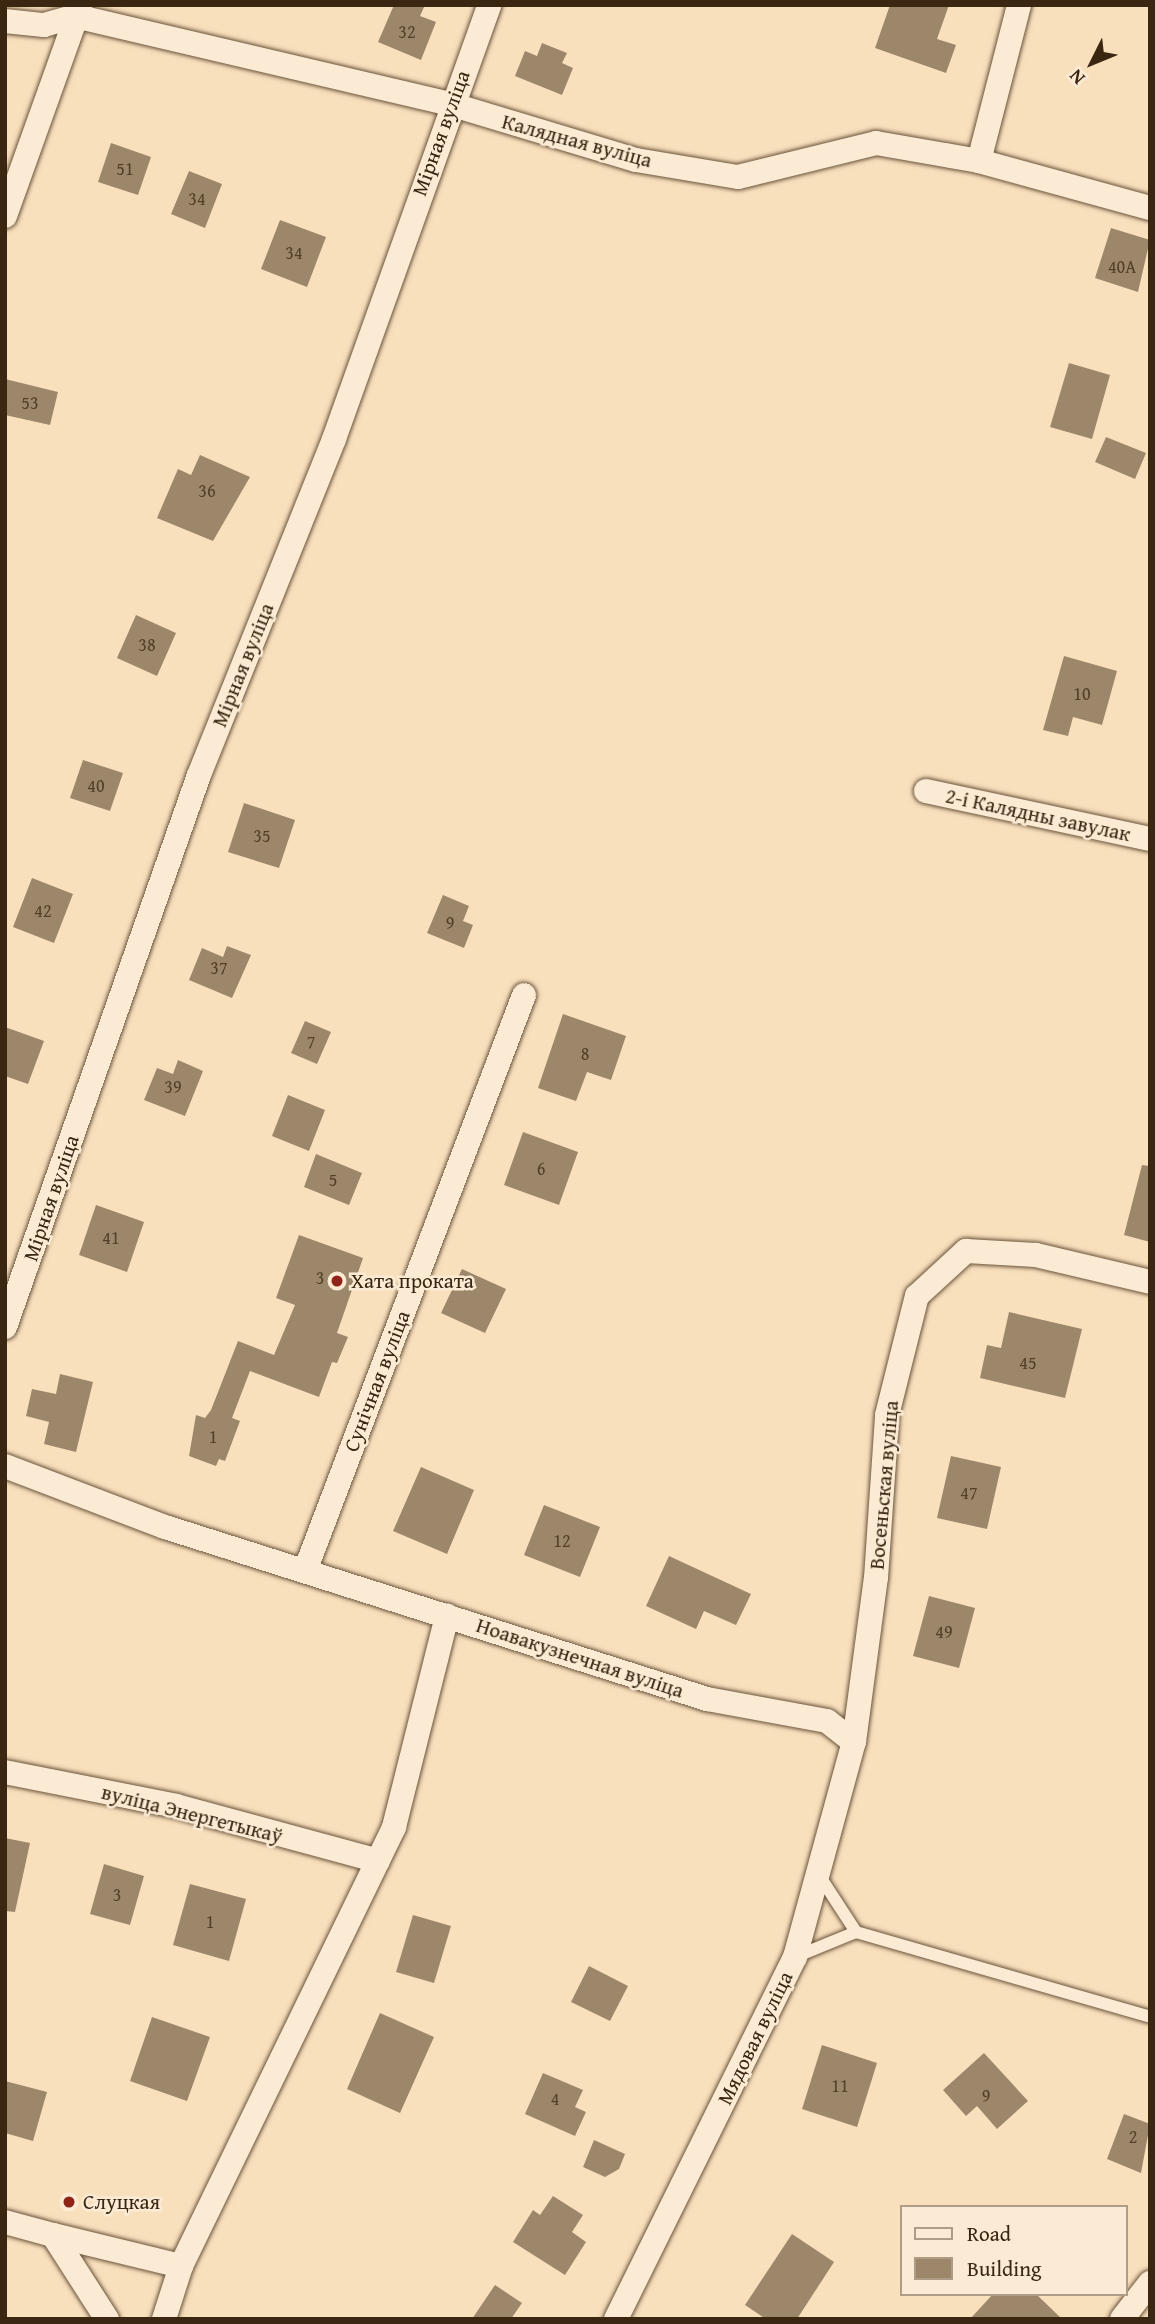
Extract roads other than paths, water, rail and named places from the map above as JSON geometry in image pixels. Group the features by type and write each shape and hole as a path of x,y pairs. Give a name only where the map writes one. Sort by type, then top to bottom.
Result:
{"street":[{"name":"Мірная вуліца","path":"5,1327 199,775 334,439 450,104 489,5"},
{"path":"979,161 1019,5"},
{"name":"Калядная вуліца","path":"5,21 44,25 78,11 450,104 636,160 738,177 876,143 979,161 1150,208"},
{"path":"5,216 78,11"},
{"name":"2-і Калядны завулак","path":"926,791 1150,839"},
{"name":"Сунічная вуліца","path":"305,1571 524,995"},
{"name":"Восеньская вуліца","path":"854,1742 876,1578 887,1415 917,1296 966,1251 1036,1255 1150,1282"},
{"path":"5,1466 305,1571"},
{"name":"Ноавакузнечная вуліца","path":"305,1571 707,1699 827,1721 854,1742"},
{"path":"164,2319 181,2266 394,1827 447,1616"},
{"name":"Мядовая вуліца","path":"616,2319 795,1957 854,1742"},
{"name":"вуліца Энергетыкаў","path":"5,1772 176,1806 378,1861"},
{"path":"5,2221 181,2266"},
{"path":"53,2235 107,2319"},
{"path":"1122,2319 1150,2283"}],"lane":[{"path":"818,1873 856,1932"},
{"path":"795,1957 856,1932 1150,2017"}],"place":[{"name":"Хата проката","path":"337,1281"},
{"name":"Слуцкая","path":"69,2202"}]}
